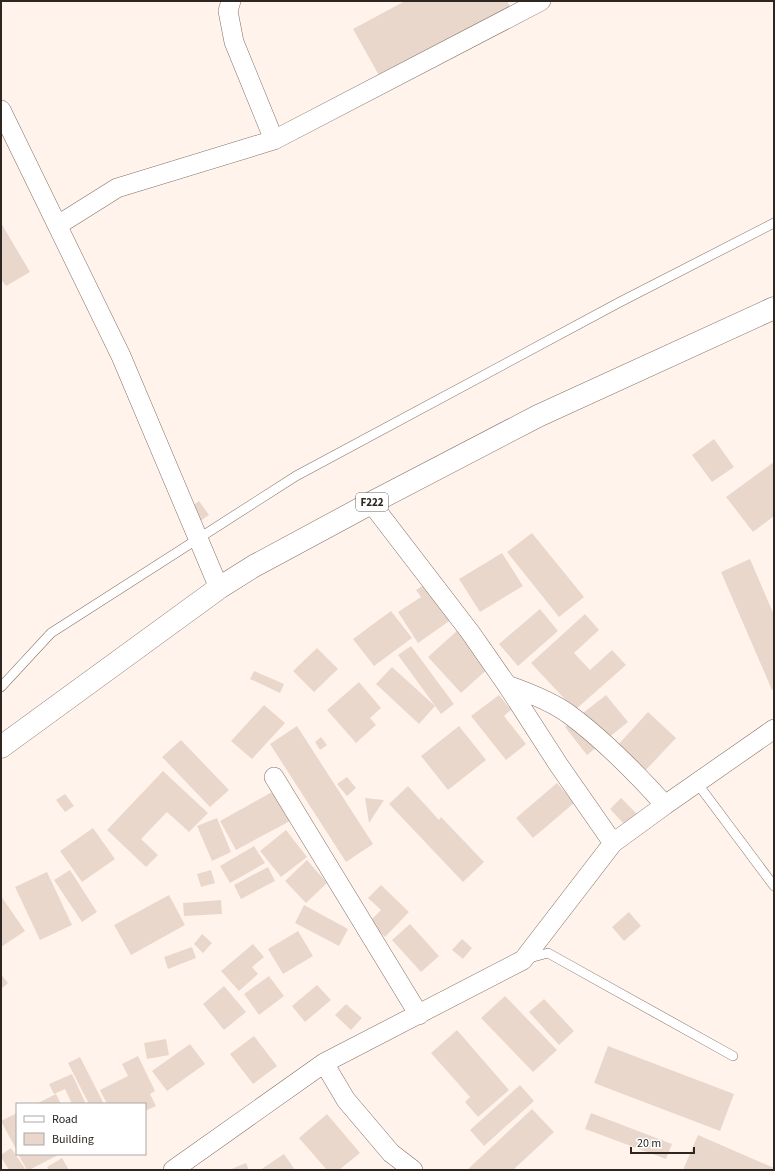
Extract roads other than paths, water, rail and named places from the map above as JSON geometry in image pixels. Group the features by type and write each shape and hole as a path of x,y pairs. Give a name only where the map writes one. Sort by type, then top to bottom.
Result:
{"main road":[{"name":"F222","path":"1,747 219,588 254,566 538,416 774,308"}],"street":[{"path":"231,1 228,11 234,42 274,140"},
{"path":"58,225 117,188 274,140 536,2"},
{"path":"1,110 121,356 219,588"},
{"path":"371,503 470,632 507,685 558,764 613,843"},
{"path":"507,685 533,695 569,714 631,767 665,805"},
{"path":"173,1170 324,1063 523,960 613,843 665,805 774,730"},
{"path":"274,777 418,1015"},
{"path":"324,1063 351,1106 391,1153 413,1170"}],"lane":[{"path":"1,687 51,633 296,476 613,306 774,223"},
{"path":"697,783 774,886"},
{"path":"523,960 548,953 733,1056"}]}
